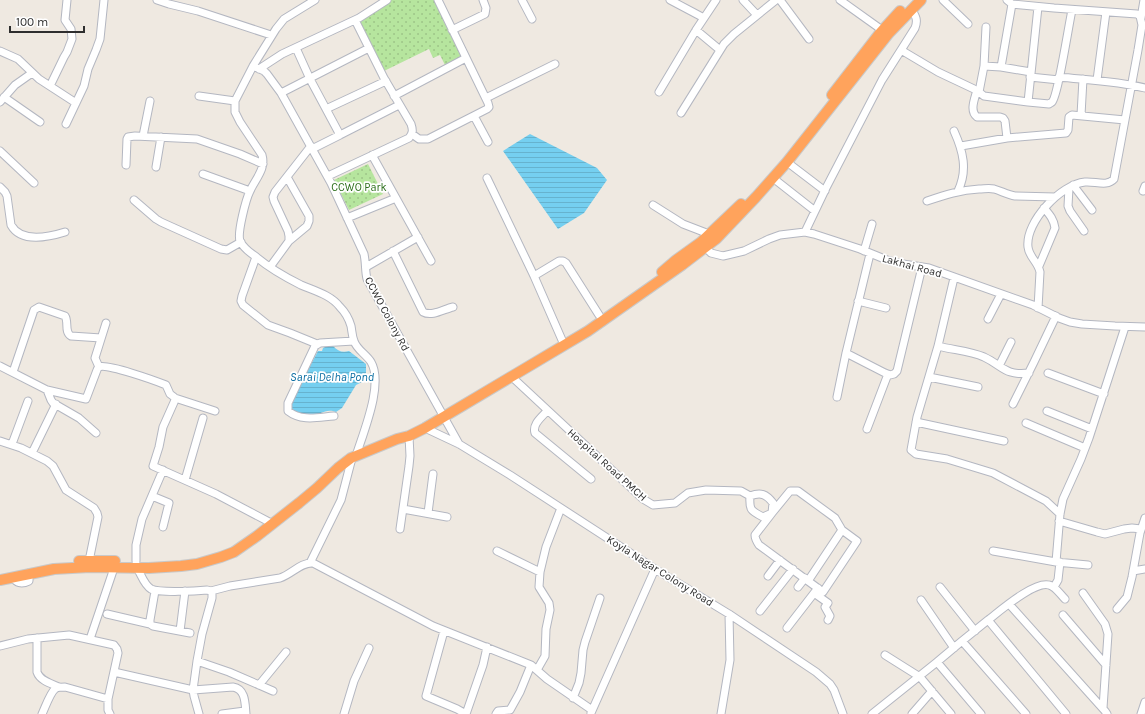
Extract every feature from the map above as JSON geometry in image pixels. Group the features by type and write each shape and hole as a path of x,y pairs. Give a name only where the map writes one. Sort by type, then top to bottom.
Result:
{"highway":[{"path":"397,439 408,431 443,415 512,377 576,335 620,309 682,265 703,245 709,234 737,208 774,168 882,30 911,4 921,0"},
{"path":"0,580 65,568 114,568 177,560 209,555 236,544 270,522 328,472 338,468 354,457 397,439 409,436 425,428 443,415 562,340 576,335 599,316 703,245 716,239 787,162 911,4"},
{"path":"0,574 30,567 63,562 89,561 137,565"}],"street":[{"path":"50,86 72,39 71,29 65,20 67,0"},
{"path":"66,124 84,86 88,69 98,44 104,0"},
{"path":"158,0 198,11 271,35"},
{"path":"310,563 341,500 374,398 376,378 371,362 358,349 354,341 348,318 340,307 333,300 284,276 270,267 246,249 241,242 239,231 250,191 262,170 264,160 240,122 236,112 235,101 256,67 271,35 284,19 315,0"},
{"path":"256,67 355,20 387,0"},
{"path":"412,134 419,139 428,139 487,109 489,105 438,0"},
{"path":"452,30 486,14 484,0"},
{"path":"522,0 532,19"},
{"path":"670,0 704,18"},
{"path":"659,92 696,30 716,0"},
{"path":"743,0 757,15"},
{"path":"681,114 720,50 734,34 776,0"},
{"path":"780,0 809,39"},
{"path":"840,0 851,3 882,30"},
{"path":"943,0 968,24"},
{"path":"1039,266 1029,254 1028,240 1032,227 1044,208 1055,197 1082,182 1105,184 1114,179 1131,85 1142,51 1141,18 1144,0"},
{"path":"1001,67 1010,2 1038,7 1137,14 1141,18"},
{"path":"805,232 882,80 917,22 917,18 911,4"},
{"path":"1028,102 1038,7"},
{"path":"901,50 938,72 978,91 984,96 1045,104 1052,102 1059,79 1072,10"},
{"path":"1097,80 1106,12"},
{"path":"328,176 409,138 412,134 411,124 394,96 355,20"},
{"path":"986,27 984,66 973,113 977,117 1003,118 1005,121 1007,138"},
{"path":"696,30 720,50"},
{"path":"296,48 310,79 340,135"},
{"path":"281,93 369,48"},
{"path":"0,51 18,59 39,79 76,103"},
{"path":"394,96 466,58"},
{"path":"486,98 555,64"},
{"path":"984,66 1001,67 1059,79 1097,80 1145,88"},
{"name":"CCWO Colony Rd","path":"256,67 267,74 281,93 328,176 364,254 366,260 367,279 443,415"},
{"path":"32,73 15,85 2,99 40,122"},
{"path":"1081,115 1083,79"},
{"path":"326,109 386,80"},
{"path":"199,96 235,101"},
{"path":"143,136 150,101"},
{"path":"288,241 288,231 274,201 275,192 287,177 312,147 340,135 400,105"},
{"path":"961,146 1007,138 1066,133 1068,130 1069,117 1072,115 1125,120"},
{"path":"474,116 488,142"},
{"path":"954,131 963,154 962,184 958,191"},
{"path":"126,165 127,139 131,136 192,138 240,154 263,164"},
{"path":"156,167 162,137"},
{"path":"0,151 34,183"},
{"path":"372,155 431,261"},
{"path":"787,162 825,191"},
{"path":"203,174 250,191"},
{"path":"270,267 288,241 308,226 309,221 308,216 287,177"},
{"path":"487,178 534,276 562,340"},
{"path":"773,178 815,211"},
{"path":"0,187 7,196 11,225 17,232 36,237 52,236 65,232"},
{"path":"1071,187 1092,210"},
{"path":"1071,187 1068,206 1084,231"},
{"path":"927,201 958,191 988,188 1015,196 1055,197"},
{"path":"347,218 396,198"},
{"path":"134,200 161,222 221,249 227,250 241,242"},
{"path":"653,204 683,224 709,234"},
{"path":"1038,308 1040,279 1039,266 1055,228 1054,222 1044,208"},
{"path":"837,397 858,301 872,224"},
{"name":"Lakhai Road","path":"703,245 711,254 723,256 744,250 780,235 805,232 903,264 929,268 1038,308 1070,322 1145,328"},
{"path":"366,267 418,237"},
{"path":"393,251 423,312 427,314 453,306"},
{"path":"256,257 242,296 241,302 243,305 272,327 317,344 354,341"},
{"path":"534,276 559,261 563,261 566,263 599,316"},
{"path":"846,353 888,374 894,374 897,371 922,267"},
{"path":"954,278 938,346 916,422 911,450 913,453 947,459 993,473 1046,501 1059,517 1097,532 1105,534 1124,529 1141,529"},
{"path":"988,319 1001,294"},
{"path":"858,301 886,308"},
{"path":"13,372 34,310 39,307 65,316 67,332 71,336 101,338"},
{"path":"1013,404 1056,316"},
{"path":"99,367 95,358 106,323"},
{"path":"1054,587 1058,580 1059,517 1063,499 1092,429 1126,327"},
{"path":"999,366 1011,342"},
{"path":"317,344 288,403 288,411 291,414 304,418 334,416"},
{"path":"938,346 983,357 1008,372 1021,374 1029,373"},
{"path":"0,366 47,390 86,399 99,367"},
{"path":"99,367 113,368 166,385 170,394 175,398 215,411"},
{"path":"1048,373 1104,394"},
{"path":"868,429 888,374"},
{"name":"Hospital Road PMCH","path":"512,377 643,499 653,506 675,503 688,493 706,490 741,491 750,496"},
{"path":"929,377 978,386"},
{"path":"47,390 51,400 78,418 96,433"},
{"path":"175,398 163,427 153,466 216,494 270,522"},
{"path":"12,444 28,401"},
{"path":"32,453 56,404"},
{"path":"547,411 535,425 535,433 591,479"},
{"path":"1047,411 1092,429"},
{"name":"Koyla Nagar Colony Road","path":"443,415 459,444"},
{"path":"185,480 203,418"},
{"path":"916,422 1004,441"},
{"path":"1026,423 1085,448"},
{"name":"Koyla Nagar Colony Road","path":"425,428 459,444 510,475 655,569 729,614 816,672 830,684 838,697 843,714"},
{"path":"400,529 410,466 409,436"},
{"path":"0,441 12,444 47,461 53,466 66,490 94,508 98,517 89,561"},
{"path":"163,470 142,519 136,546 137,565 150,589 185,592 211,591 230,586 280,578 288,575 305,564 316,564 444,631 534,667 547,679 591,712 655,569"},
{"path":"428,513 433,474"},
{"path":"816,590 823,592 857,541 842,530 835,518 798,491 790,491 772,513 755,538 759,545 806,579 816,590 828,603 825,607 830,616 828,620"},
{"path":"760,494 769,497 773,503 772,513 763,517 753,512 749,505 750,496 760,494"},
{"path":"152,496 170,503 163,528"},
{"path":"496,714 498,711 510,710 534,667 545,656 546,629 550,610 549,603 539,587 540,572 546,547 561,508"},
{"path":"403,509 446,517"},
{"path":"1117,609 1127,597 1141,529 1145,518"},
{"path":"798,587 806,579 842,530"},
{"path":"497,551 540,572"},
{"path":"993,551 1058,562 1088,565"},
{"path":"768,576 780,560"},
{"path":"90,639 114,568"},
{"path":"760,611 793,569"},
{"path":"1133,571 1145,569"},
{"path":"872,714 988,620 1033,587 1041,584 1049,585 1054,587 1065,599"},
{"path":"940,587 975,631"},
{"path":"150,624 155,590"},
{"path":"787,628 816,590"},
{"path":"199,714 195,703 193,690 196,662 212,598 211,591"},
{"path":"180,631 185,592"},
{"path":"1083,593 1107,628 1105,711"},
{"path":"573,698 579,683 583,650 600,598"},
{"path":"921,600 954,648"},
{"path":"1009,604 1105,711"},
{"path":"107,614 153,626 190,633"},
{"path":"721,714 730,660 729,614"},
{"path":"1063,615 1106,665"},
{"path":"988,620 1066,714"},
{"path":"444,631 426,696 466,714 483,664 487,647"},
{"path":"0,646 22,640 69,635 114,645 118,653 108,698 108,710 110,714"},
{"path":"37,638 38,676 59,687 65,687 108,698"},
{"path":"962,641 1026,714"},
{"path":"344,714 354,681 369,648"},
{"path":"259,684 286,652"},
{"path":"885,655 920,676 951,714"},
{"path":"196,662 229,672 273,691"},
{"path":"937,662 981,714"},
{"path":"114,672 193,690 238,687 243,694 246,712 222,714"},
{"path":"42,714 54,689 59,687"},
{"path":"912,714 932,691"},
{"path":"1141,714 1145,702"}],"green space":[{"path":"391,0 434,0 464,57 446,67 440,55 433,58 429,49 384,71 359,23"},
{"name":"CCWO Park","path":"368,164 383,194 349,210 334,180"}],"water":[{"path":"530,134 597,168 607,180 584,213 558,229 503,151"},
{"name":"Sarai Delha Pond","path":"333,346 342,352 349,351 366,364 366,373 362,382 356,385 342,408 336,412 326,411 311,416 292,412 290,404 318,351 322,351 323,348"}]}
